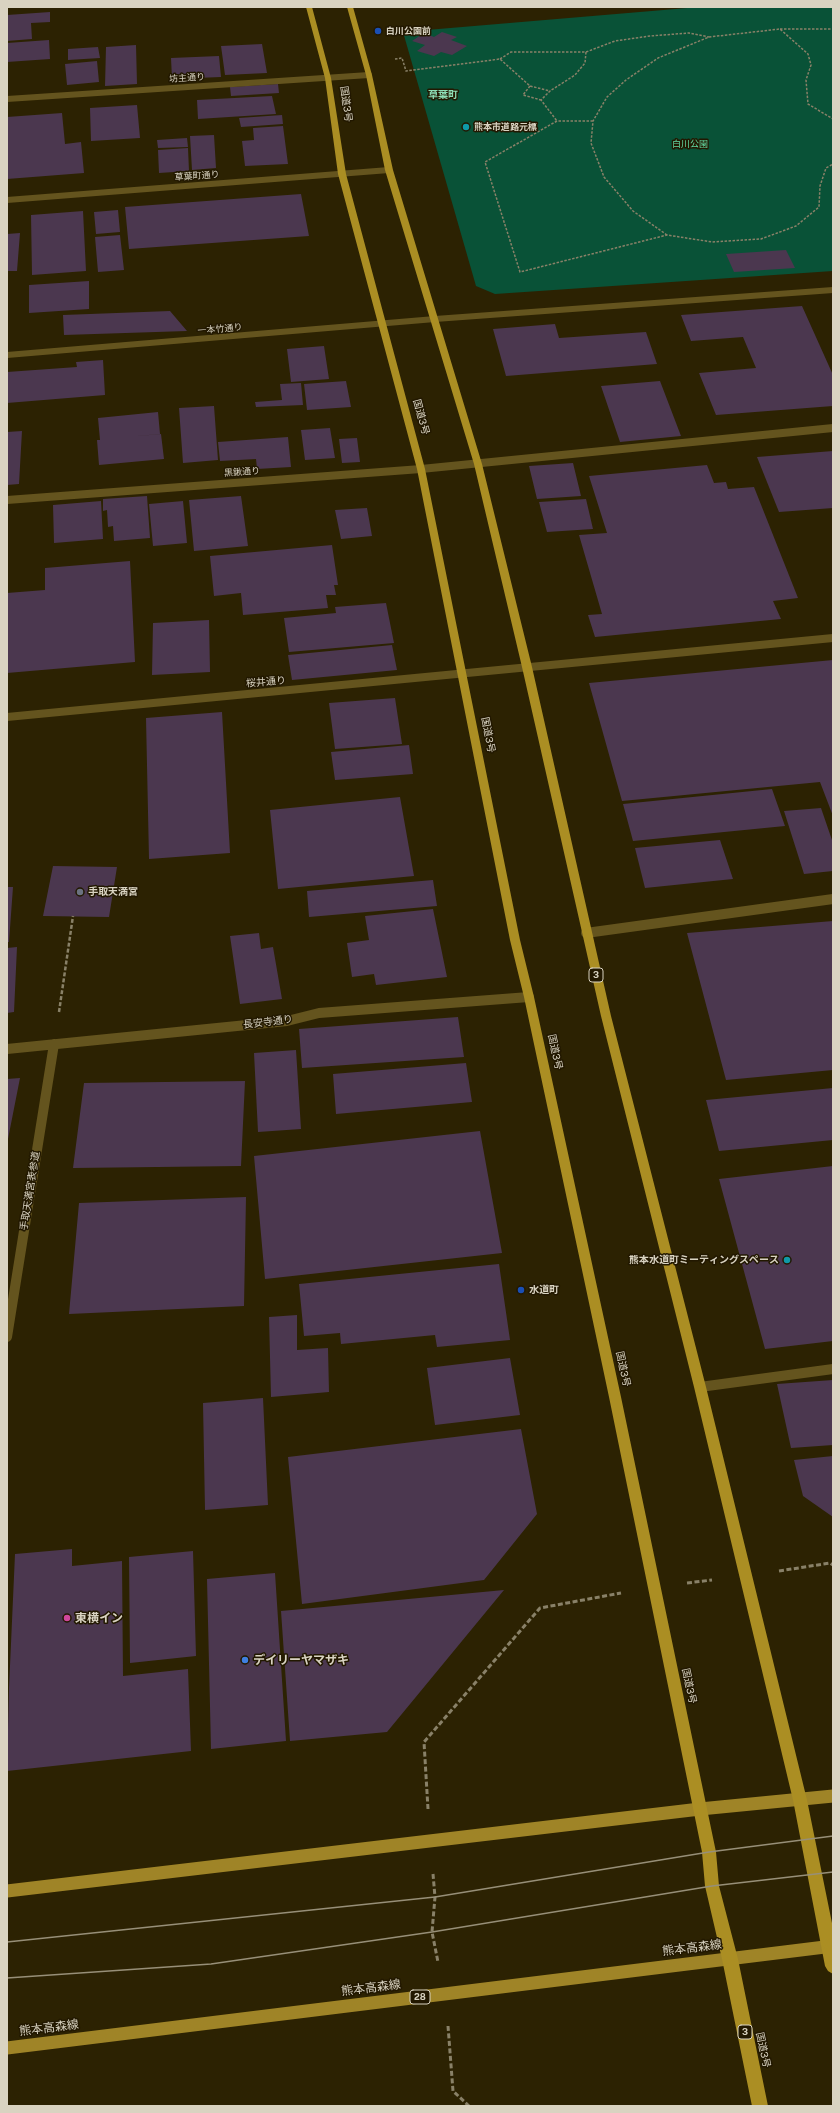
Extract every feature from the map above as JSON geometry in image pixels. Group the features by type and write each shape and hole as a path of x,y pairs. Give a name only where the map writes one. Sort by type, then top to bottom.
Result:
{"highway":[{"name":"国道3号","path":"309,7 328,78 342,174 421,469 515,940 529,996 654,1587 709,1852 712,1886 730,1958 760,2106"},
{"name":"3","path":"350,7 369,75 389,170 478,464 527,667 586,933 700,1387 800,1800 831,1946 833,1966"}],"main road":[{"path":"7,1891 700,1809 833,1796"},
{"name":"熊本高森線","path":"7,2048 831,1946"}],"street":[{"name":"坊主通り","path":"7,99 369,75"},
{"name":"草葉町通り","path":"7,200 389,170"},
{"name":"一本竹通り","path":"7,355 434,319 833,290"},
{"name":"黒鍬通り","path":"7,500 421,469 833,428"},
{"name":"桜井通り","path":"7,717 462,675 527,667 833,638"},
{"path":"586,933 833,899"},
{"name":"長安寺通り","path":"7,1049 287,1021 319,1013 529,996"},
{"name":"手取天満宮表参道","path":"7,1337 54,1044"},
{"path":"700,1387 833,1369"}],"path":[{"path":"667,235 633,211 604,177 591,143 593,121 607,98 626,80 658,58 709,37 780,29 833,28"},
{"path":"780,29 808,54 811,65 806,80 808,104 833,119"},
{"path":"402,58 406,71 440,68 500,59 512,52 586,52 615,41 650,36 689,33 709,37"},
{"path":"541,100 550,91 575,75 585,64 586,52"},
{"path":"500,59 530,86 550,91"},
{"path":"530,86 523,95 541,100 557,121"},
{"path":"593,121 557,121 485,162 520,272 667,235 712,242 761,239 796,226 819,207 820,186 826,168 833,164"},
{"path":"54,1044 73,916"},
{"path":"469,2106 453,2091 445,1994 432,1932 435,1897 424,1742 540,1608 654,1587 745,1576 830,1563 833,1565"}],"green space":[{"name":"白川公園","path":"699,7 833,7 833,271 495,294 476,286 403,32"}],"building":[{"path":"50,12 50,22 31,23 32,39 7,41 7,15"},
{"path":"442,32 457,37 451,40 467,46 452,55 441,52 434,56 417,51 425,45 412,41 424,33 434,37"},
{"path":"49,40 50,59 7,62 7,43"},
{"path":"262,44 267,73 225,75 221,46"},
{"path":"136,45 137,84 105,86 106,47"},
{"path":"98,47 100,58 68,60 68,49"},
{"path":"219,56 221,77 172,79 171,58"},
{"path":"97,61 99,82 67,85 65,64"},
{"path":"278,84 279,93 231,96 230,87"},
{"path":"272,96 276,114 198,119 197,100"},
{"path":"137,105 140,138 91,141 90,108"},
{"path":"62,113 65,144 81,142 84,173 7,179 7,117"},
{"path":"282,115 283,124 241,127 239,118"},
{"path":"283,126 288,164 245,166 242,141 254,140 253,128"},
{"path":"214,135 216,168 192,170 190,136"},
{"path":"187,138 188,147 158,148 157,140"},
{"path":"188,148 189,171 159,173 158,150"},
{"path":"301,194 309,236 129,249 125,207"},
{"path":"118,210 120,232 96,234 94,212"},
{"path":"83,211 86,271 32,275 31,215"},
{"path":"20,233 17,271 7,271 7,234"},
{"path":"120,235 124,270 98,272 95,237"},
{"path":"786,250 795,268 734,272 726,254"},
{"path":"89,281 89,309 29,313 29,285"},
{"path":"802,306 833,375 833,406 716,415 699,373 756,368 743,337 691,341 681,315"},
{"path":"170,311 187,331 64,335 63,315"},
{"path":"555,324 559,338 646,332 657,364 506,376 493,329"},
{"path":"324,346 329,379 291,382 287,349"},
{"path":"103,360 105,395 7,403 7,372 77,367 76,362"},
{"path":"346,381 351,407 307,410 304,384"},
{"path":"660,381 681,436 620,442 601,386"},
{"path":"301,383 303,405 256,407 255,402 282,400 280,384"},
{"path":"214,406 218,460 183,463 179,408"},
{"path":"158,412 160,434 127,437 161,434 164,459 99,465 97,440 100,440 98,418"},
{"path":"330,428 335,458 305,460 301,430"},
{"path":"22,431 19,484 7,485 7,432"},
{"path":"288,437 291,467 257,469 256,459 220,461 218,442"},
{"path":"357,438 360,462 342,463 339,439"},
{"path":"833,451 833,508 779,512 757,457"},
{"path":"573,463 581,496 537,499 529,466"},
{"path":"707,465 714,483 726,482 728,489 754,487 798,598 773,601 781,619 595,637 588,615 602,614 579,535 607,533 589,476"},
{"path":"147,496 150,538 114,541 113,526 108,527 107,510 103,511 103,499"},
{"path":"241,496 248,546 194,551 189,500"},
{"path":"586,499 593,529 547,532 539,502"},
{"path":"101,501 103,539 54,543 53,505"},
{"path":"183,501 187,543 153,546 149,504"},
{"path":"367,508 372,536 341,539 335,510"},
{"path":"332,545 338,585 334,585 336,595 326,595 328,608 243,615 241,593 214,596 210,556"},
{"path":"130,561 135,662 7,673 7,593 45,590 45,568"},
{"path":"386,603 394,643 289,652 284,618 336,613 335,607"},
{"path":"209,620 210,672 152,675 153,623"},
{"path":"392,645 397,670 292,680 288,655"},
{"path":"833,660 833,816 820,782 622,801 589,683"},
{"path":"395,698 402,744 335,749 329,703"},
{"path":"222,712 230,853 149,859 146,718"},
{"path":"409,745 413,774 335,780 331,752"},
{"path":"772,789 785,826 633,841 623,804"},
{"path":"400,797 414,876 278,889 270,810"},
{"path":"821,808 833,843 833,871 804,874 784,811"},
{"path":"720,840 733,879 645,888 635,848"},
{"name":"手取天満宮","path":"53,866 117,867 109,917 43,916"},
{"path":"433,880 437,906 309,917 307,891"},
{"path":"7,887 13,887 9,942 7,942"},
{"path":"433,909 447,977 376,985 374,974 352,977 347,943 369,940 365,916"},
{"path":"833,921 833,1070 726,1080 687,933"},
{"path":"259,933 261,949 273,947 282,999 240,1004 230,936"},
{"path":"17,947 14,1012 7,1013 7,948"},
{"path":"458,1017 464,1057 302,1068 299,1029"},
{"path":"296,1050 301,1129 258,1132 254,1053"},
{"path":"466,1063 472,1102 336,1114 333,1074"},
{"path":"20,1078 8,1139 7,1139 7,1079"},
{"path":"245,1081 241,1166 73,1168 84,1083"},
{"path":"833,1088 833,1140 719,1151 706,1100"},
{"path":"480,1131 502,1253 265,1279 254,1156"},
{"name":"熊本水道町ミーティングスペース","path":"833,1166 833,1341 765,1349 719,1179"},
{"path":"246,1197 244,1306 69,1314 79,1203"},
{"path":"499,1264 510,1340 437,1347 435,1335 341,1344 340,1333 304,1336 299,1284"},
{"path":"297,1315 297,1350 328,1348 329,1392 271,1397 269,1317"},
{"path":"510,1358 520,1415 435,1425 427,1368"},
{"path":"833,1380 833,1445 791,1448 777,1384"},
{"path":"263,1398 268,1505 205,1510 203,1403"},
{"path":"521,1429 537,1514 484,1580 302,1604 288,1457"},
{"path":"833,1456 833,1517 803,1496 794,1460"},
{"name":"東横イン","path":"72,1549 72,1566 122,1561 123,1676 188,1669 191,1751 7,1771 15,1554"},
{"path":"193,1551 196,1656 130,1663 129,1557"},
{"name":"デイリーヤマザキ","path":"275,1573 286,1741 211,1749 207,1579"},
{"path":"504,1590 387,1732 290,1741 281,1611"}],"tram line":[{"path":"7,1942 435,1897 709,1852 833,1836"},
{"path":"7,1978 211,1964 432,1932 712,1886 833,1872"}],"place":[{"name":"白川公園前","path":"378,31"},
{"name":"熊本市道路元標","path":"466,127"},
{"name":"手取天満宮","path":"80,892"},
{"name":"熊本水道町ミーティングスペース","path":"787,1260"},
{"name":"水道町","path":"521,1290"},
{"name":"東横イン","path":"67,1618"},
{"name":"デイリーヤマザキ","path":"245,1660"}],"district":[{"name":"草葉町","path":"443,95"}]}
